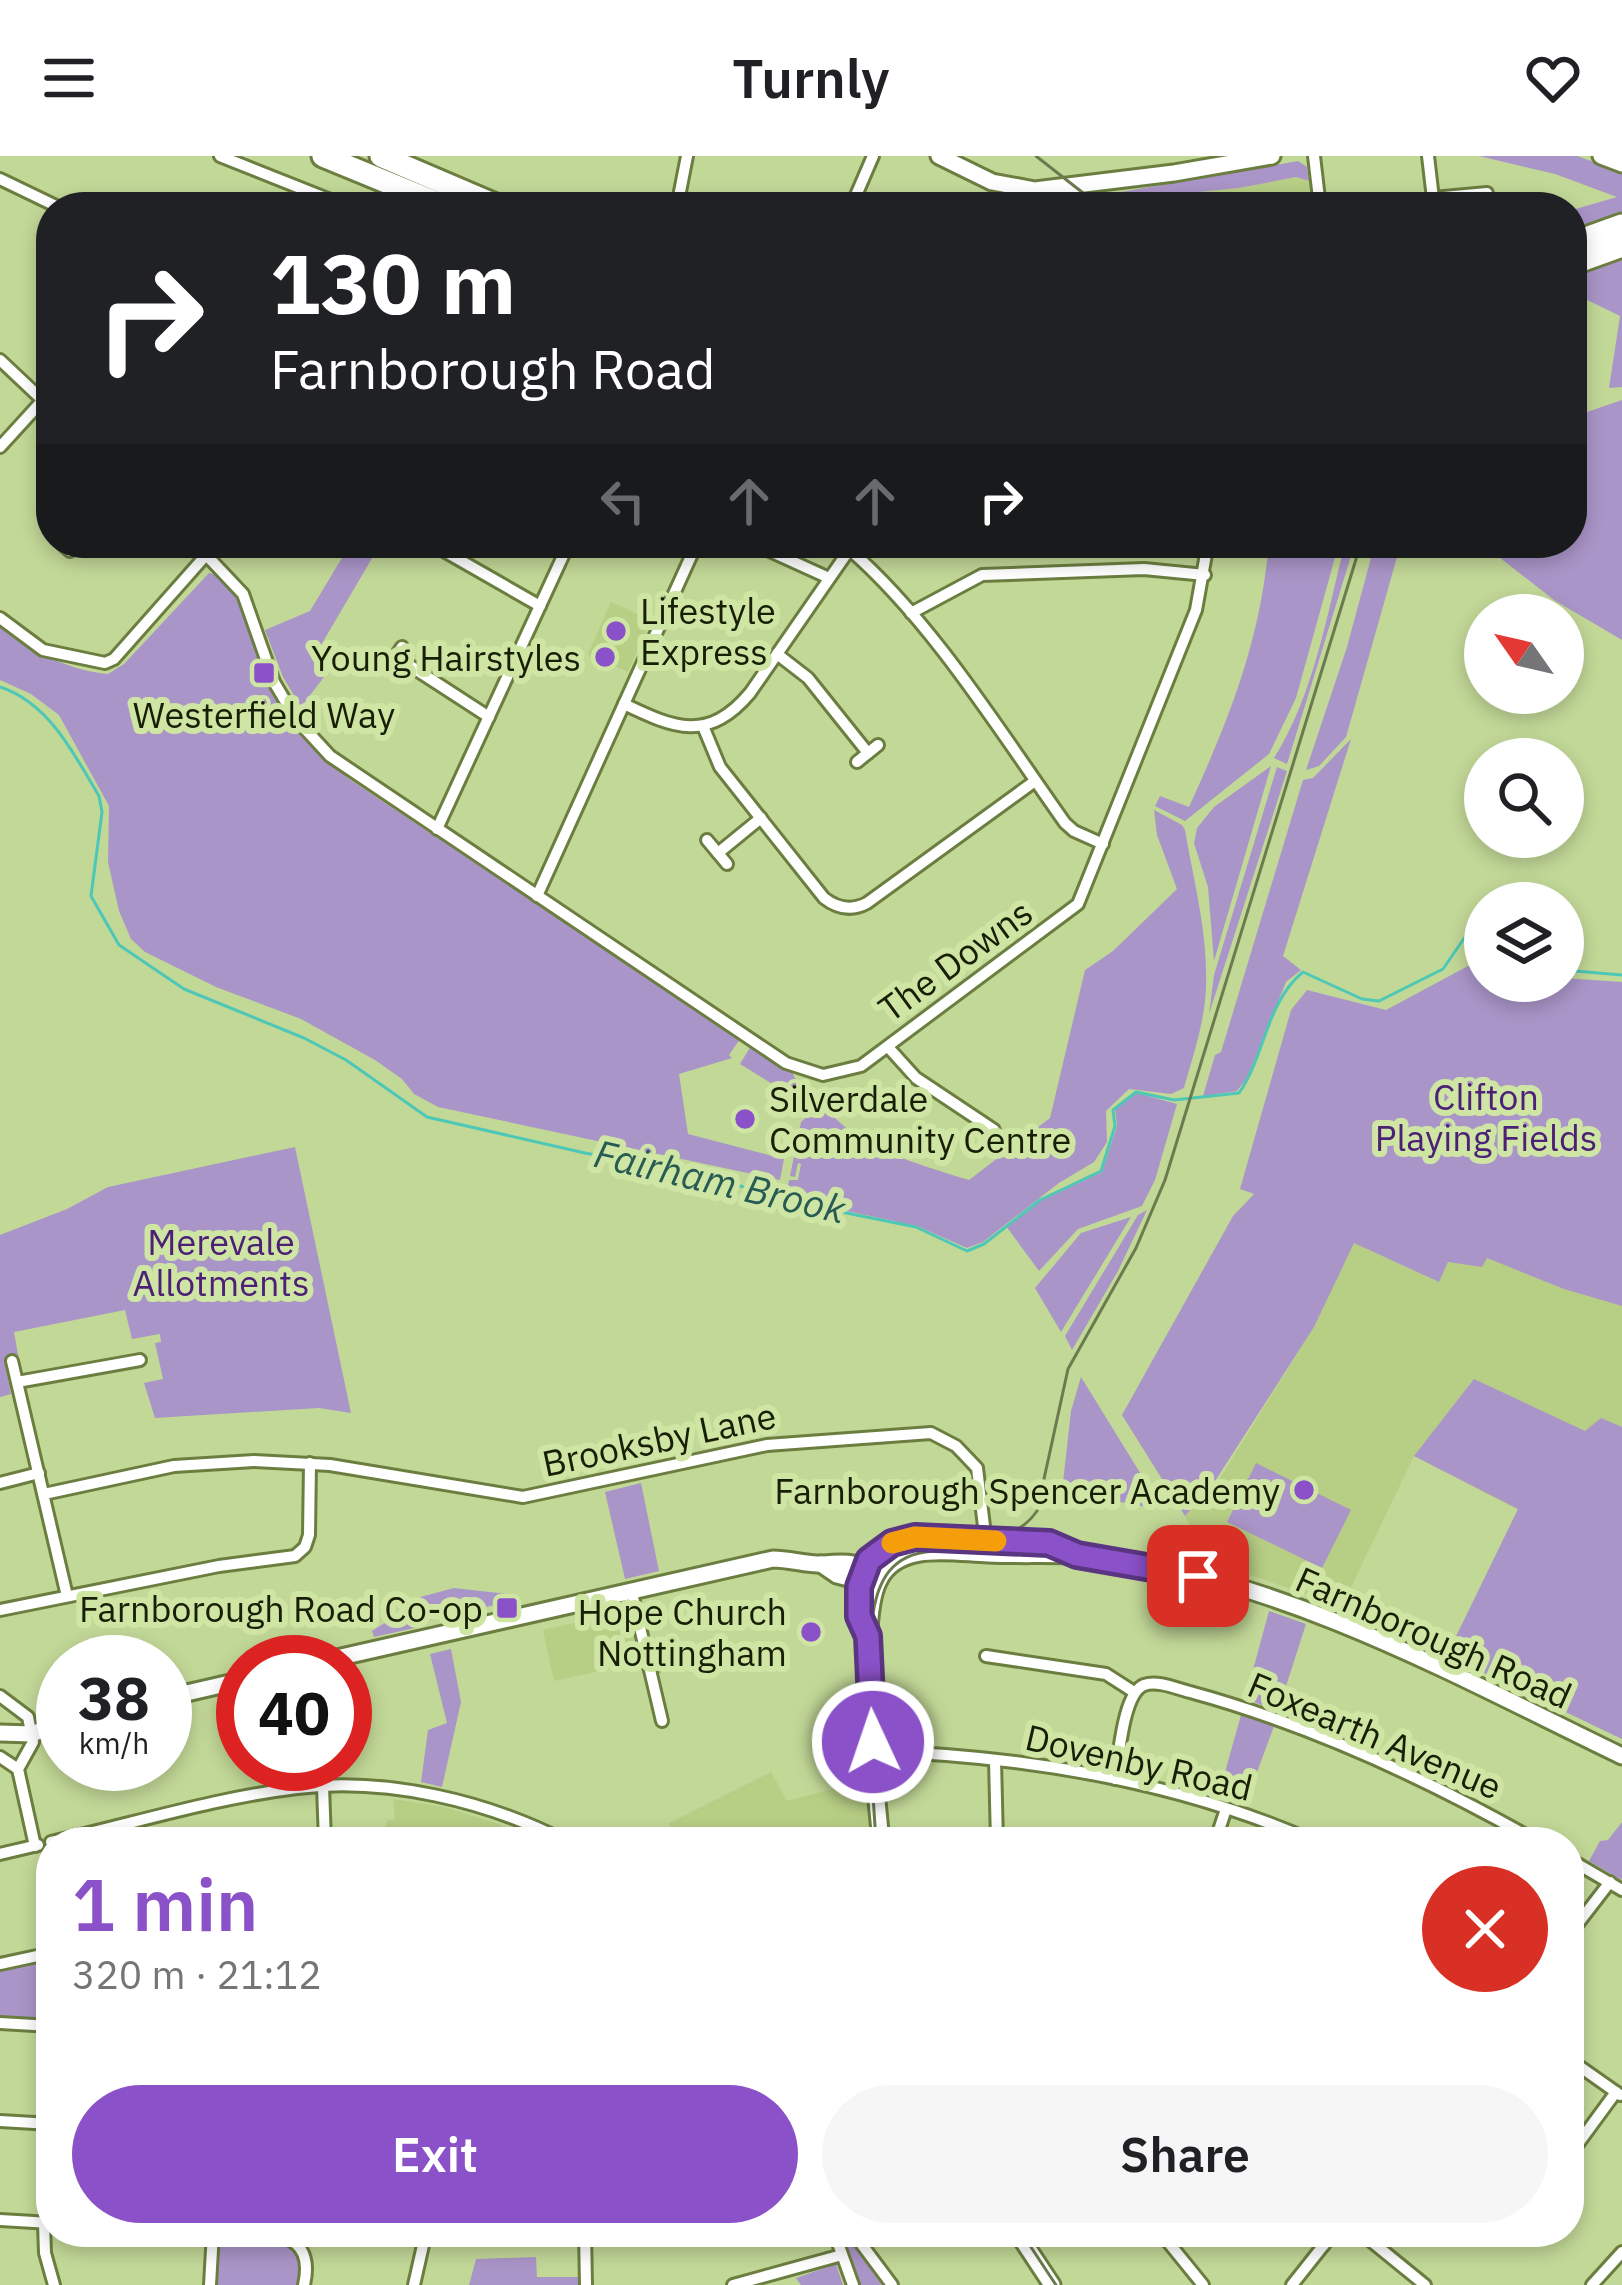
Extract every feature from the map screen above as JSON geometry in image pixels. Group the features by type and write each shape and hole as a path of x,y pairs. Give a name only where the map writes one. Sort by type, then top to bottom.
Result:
{"highway":[{"path":"322,156 410,192"},
{"path":"381,156 465,192"},
{"path":"1587,238 1622,225"},
{"path":"1587,259 1622,246"}],"street":[{"path":"220,156 309,192"},
{"path":"680,192 687,156"},
{"path":"857,192 873,156"},
{"path":"939,156 992,182 1035,190 1172,165 1272,156"},
{"path":"1314,156 1318,192"},
{"path":"1428,156 1433,192"},
{"path":"1601,156 1622,164"},
{"path":"0,179 36,196"},
{"path":"0,360 36,394"},
{"path":"0,447 36,414"},
{"path":"0,618 43,650 105,663 114,659 203,558"},
{"name":"The Downs","path":"211,558 243,595 274,682 304,728 330,756 795,1068 823,1075 844,1073 888,1047 1067,916 1082,897 1196,610 1206,558"},
{"path":"456,558 540,606"},
{"path":"437,829 562,558"},
{"path":"537,896 690,558"},
{"path":"785,558 829,578"},
{"path":"624,704 670,724 703,726 729,714 745,700 843,558"},
{"path":"863,558 911,613 1069,828 1103,844"},
{"path":"911,613 982,575 1144,569 1204,575"},
{"path":"777,654 808,678 868,753"},
{"path":"395,657 489,717"},
{"path":"703,726 720,766 824,898 842,908 857,908 1035,781"},
{"path":"718,853 761,818"},
{"path":"707,840 727,864"},
{"path":"888,1047 916,1078 994,1130"},
{"path":"981,1122 989,1109"},
{"path":"17,1382 140,1360"},
{"path":"12,1361 68,1596"},
{"name":"Brooksby Lane","path":"44,1494 174,1466 254,1461 310,1463 523,1497 782,1443 931,1433 956,1446 976,1468 986,1547"},
{"path":"0,1610 296,1556 309,1535 310,1463"},
{"path":"0,1484 39,1473"},
{"name":"Farnborough Road","path":"862,1575 877,1552 905,1538 1077,1555 1198,1576 1290,1603 1404,1650 1622,1756"},
{"name":"Farnborough Road","path":"879,1580 892,1565 920,1552 986,1547"},
{"path":"372,1650 773,1559 821,1564 842,1561 879,1580 868,1636 880,1827"},
{"path":"862,1575 859,1616 868,1636"},
{"path":"631,1589 662,1721"},
{"path":"986,1656 1106,1674 1134,1692 1115,1779"},
{"path":"649,1667 668,1662"},
{"name":"Foxearth Avenue","path":"1134,1692 1157,1684 1265,1714 1434,1788 1509,1827"},
{"path":"0,1696 28,1717 32,1734 33,1742 18,1769 35,1846 0,1854"},
{"path":"0,1733 36,1732"},
{"name":"Dovenby Road","path":"874,1750 995,1760 1115,1779 1275,1827"},
{"path":"0,1757 18,1769"},
{"path":"995,1760 997,1827"},
{"path":"372,1788 453,1799 536,1827"},
{"path":"118,1827 286,1791"},
{"path":"322,1791 324,1827"},
{"path":"1220,1827 1226,1809"},
{"path":"1584,1867 1622,1890"},
{"path":"1584,1916 1610,1882"},
{"path":"0,1964 36,1956"},
{"path":"0,2023 36,2025"},
{"path":"1584,2070 1619,2094 1584,2137"},
{"path":"0,2121 36,2123"},
{"path":"0,2221 36,2222"},
{"path":"46,2247 55,2285"},
{"path":"210,2285 213,2247"},
{"path":"296,2247 305,2255 308,2268 304,2285"},
{"path":"414,2285 423,2247"},
{"path":"585,2247 586,2285"},
{"path":"841,2247 853,2285"},
{"path":"864,2247 892,2285"},
{"path":"1027,2247 1052,2285"},
{"path":"1172,2247 1203,2285"},
{"path":"1292,2285 1322,2247"},
{"path":"1378,2247 1425,2285"},
{"path":"1592,2285 1622,2252"},
{"path":"733,2285 842,2255"},
{"path":"783,2273 792,2285"}],"shaded area":[{"path":"1296,177 1311,182 1312,192 1198,192"},
{"path":"611,602 651,620 628,672 588,654"},
{"name":"Farnborough Spencer Academy","path":"1353,1242 1438,1282 1448,1262 1481,1266 1486,1257 1564,1289 1622,1306 1622,1739 1447,1655 1518,1510 1414,1456 1342,1606 1206,1560 1185,1516 1197,1502 1204,1504 1314,1327"},
{"path":"628,1611 639,1662 554,1681 543,1630"},
{"path":"771,1772 787,1801 865,1781 870,1827 671,1827 669,1823"},
{"path":"393,1799 444,1807 502,1825 386,1827 388,1820 395,1820"}],"green space":[{"path":"1479,156 1577,156 1622,172 1622,214 1587,227 1587,206 1617,197 1555,174"},
{"path":"1298,161 1307,167 1309,181 1296,177 1199,192 1121,192"},
{"path":"1622,258 1622,387 1609,388 1620,316 1587,300 1587,271"},
{"path":"1622,400 1622,640 1584,618 1584,594 1546,594 1500,558 1587,558 1587,412"},
{"path":"342,558 372,558 321,645 324,677 301,707 265,630 310,611"},
{"path":"1267,558 1335,558 1296,698 1269,754 1185,821 1155,806 1160,796 1189,807 1230,710 1251,646"},
{"path":"1341,558 1350,558 1287,764 1274,758 1299,708"},
{"path":"1371,558 1397,558 1346,737 1319,766 1306,770"},
{"path":"209,573 223,579 241,602 276,698 302,735 333,765 740,1039 729,1055 732,1058 679,1074 688,1134 784,1159 780,1180 438,1107 414,1094 375,1060 301,1019 216,987 145,952 131,939 108,862 109,806 59,715 31,694 0,680 0,624 50,658 108,674 124,664"},
{"path":"1351,739 1283,956 1301,970 1286,982 1247,1078 1237,1091 1203,1096 1215,1055 1221,1052 1303,780 1313,778"},
{"path":"1271,766 1214,961 1208,887 1194,843 1197,828 1214,807"},
{"path":"1277,767 1287,771 1209,1014 1214,975"},
{"path":"1154,810 1185,830 1205,947 1203,1013 1184,1088 1171,1094 1129,1089 1106,1111 1107,1142 1094,1162 983,1242 967,1248 917,1226 786,1198 789,1180 798,1180 801,1164 795,1177 790,1176 801,1122 822,1103 869,1143 969,1180 1050,1118 1085,970 1113,951 1177,889 1157,835"},
{"name":"Clifton Playing Fields","path":"1464,968 1464,1002 1584,1002 1584,979 1622,982 1622,1306 1487,1258 1482,1267 1448,1262 1439,1282 1354,1243 1314,1327 1204,1505 1197,1502 1185,1516 1122,1415 1233,1216 1254,1194 1240,1189 1291,1010 1307,990 1386,1010"},
{"path":"751,1046 792,1072 799,1086 795,1098 740,1064"},
{"path":"1137,1093 1177,1104 1155,1180 1142,1206 1078,1229 1039,1271 1006,1226 1040,1201 1102,1172 1117,1126 1115,1108"},
{"name":"Merevale Allotments","path":"295,1147 351,1413 319,1408 155,1418 144,1383 163,1379 155,1343 161,1342 160,1334 132,1339 125,1310 14,1332 19,1360 5,1363 11,1394 0,1397 0,1235 108,1187"},
{"path":"1147,1210 1072,1350 1065,1336 1138,1215"},
{"path":"1131,1217 1061,1332 1035,1288 1081,1233"},
{"path":"1081,1377 1163,1510 1062,1491 1071,1411"},
{"path":"1474,1379 1585,1431 1601,1418 1622,1427 1622,1739 1447,1655 1518,1509 1414,1456"},
{"path":"1256,1463 1351,1510 1322,1568 1227,1522"},
{"path":"641,1483 659,1571 625,1579 605,1492"},
{"path":"454,1588 507,1594 509,1602 374,1637 372,1631 414,1604 413,1599"},
{"path":"1269,1611 1306,1624 1278,1711 1245,1699"},
{"path":"451,1649 461,1702 442,1787 421,1782 428,1730 447,1723 430,1654"},
{"path":"1241,1715 1274,1726 1245,1805 1218,1797"},
{"path":"1622,1822 1621,1880 1589,1861 1600,1841 1608,1840"},
{"path":"36,1961 36,2021 0,2019 0,1969"},
{"path":"218,2247 292,2247 298,2254 299,2285 216,2285"},
{"path":"848,2247 859,2247 882,2285 861,2285"},
{"path":"536,2257 537,2277 579,2277 579,2285 469,2285 476,2259"},
{"path":"836,2264 843,2285 801,2285 796,2278"}],"waterway":[{"name":"Fairham Brook","path":"0,687 46,717 99,796 102,812 91,896 119,945 184,989 346,1060 427,1117 697,1173 797,1203 916,1227 967,1251 984,1244 1040,1200 1101,1171 1115,1126 1113,1110 1136,1092 1174,1100 1239,1093 1281,998 1303,972 1362,999 1379,1001 1443,969 1464,938"},
{"name":"Fairham Brook","path":"1584,972 1622,975"}],"tram line":[{"path":"1036,156 1082,192"},
{"path":"875,1827 860,1591 869,1561 885,1544 908,1538 991,1538 1016,1530 1037,1511 1068,1369 1136,1248 1165,1180 1356,558"},
{"path":"873,1614 880,1587 893,1567 914,1555 942,1551"},
{"path":"1031,2247 1056,2285"}],"slow traffic":[{"path":"892,1543 915,1537 996,1541"}],"place":[{"name":"Lifestyle Express","path":"616,631"},
{"name":"Young Hairstyles","path":"605,657"},
{"name":"Westerfield Way","path":"264,673"},
{"name":"Silverdale Community Centre","path":"745,1119"},
{"name":"Farnborough Spencer Academy","path":"1304,1490"},
{"name":"Farnborough Road Co-op","path":"507,1608"},
{"name":"Hope Church Nottingham","path":"811,1632"}],"route":[{"path":"873,1742 868,1636 859,1616 859,1587 869,1560 892,1543 915,1537 1049,1543 1077,1555 1198,1576"}]}
